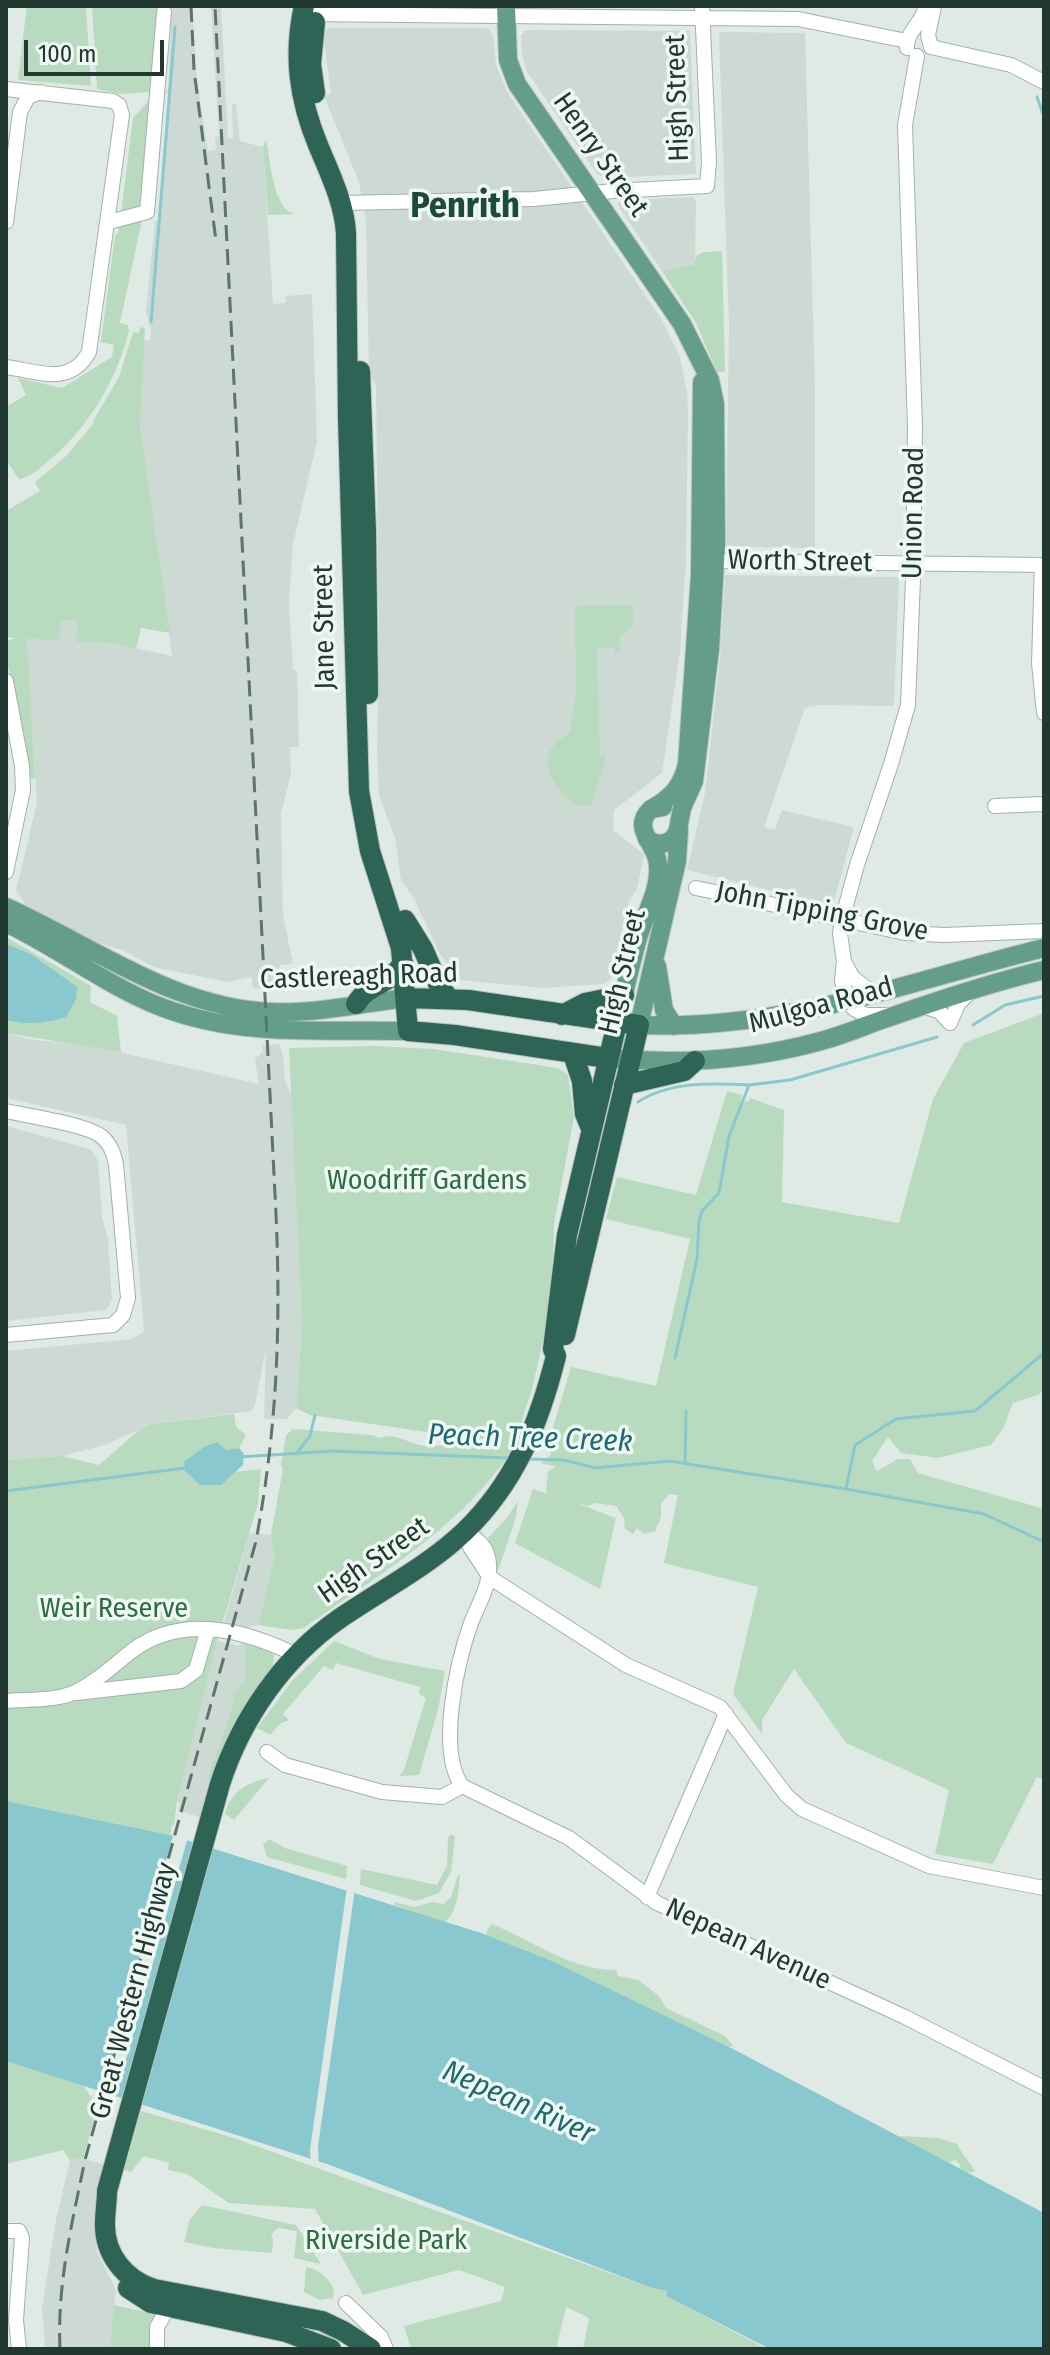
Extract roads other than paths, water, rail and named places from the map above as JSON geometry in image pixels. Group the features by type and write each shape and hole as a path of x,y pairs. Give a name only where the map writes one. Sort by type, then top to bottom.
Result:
{"highway":[{"path":"310,10 314,90 347,203"},
{"name":"Jane Street","path":"347,203 356,242 366,531 366,778 378,850 405,920 416,963 413,998"},
{"name":"Jane Street","path":"347,203 348,418 357,769 361,810 370,851 397,935 419,1031"},
{"path":"405,920 423,949 440,988 449,998"},
{"path":"356,1004 362,992 389,980 403,963"},
{"path":"562,1015 585,1003 624,995"},
{"name":"Castlereagh Road","path":"413,998 449,998 639,1025"},
{"name":"High Street","path":"556,1356 553,1349 562,1263 617,1023"},
{"name":"High Street","path":"214,1806 227,1764 244,1729 272,1684 296,1655 339,1619 433,1557 464,1531 485,1509 515,1468 543,1407 556,1356 562,1350 639,1025"},
{"name":"Castlereagh Road","path":"419,1031 607,1058"},
{"name":"High Street","path":"573,1054 582,1081 585,1114 592,1130"},
{"path":"624,1085 684,1071 695,1061"},
{"name":"Great Western Highway","path":"214,1806 107,2191 105,2227 109,2247 120,2266 138,2283 154,2289 322,2321 371,2349"},
{"name":"Great Western Highway","path":"107,2191 103,2196 99,2229 102,2246 111,2268 126,2287 142,2299 168,2308 286,2332 331,2349"}],"main road":[{"name":"Henry Street","path":"506,11 508,60 513,76 682,324"},
{"name":"High Street","path":"639,1025 677,861 682,808 694,781 704,712 708,561 701,365 682,324"},
{"name":"High Street","path":"653,808 674,793 687,764 708,561"},
{"path":"653,808 668,808 676,815 679,827 673,839 663,844 647,839 642,830 642,821 653,808"},
{"name":"High Street","path":"617,1023 658,874 657,861 647,839"},
{"name":"Castlereagh Road","path":"6,907 161,986 197,999 269,1012 413,998"},
{"name":"Castlereagh Road","path":"6,923 147,1001 209,1023 270,1031 419,1031"},
{"name":"Mulgoa Road","path":"639,1025 745,1022 848,1002 1044,948"},
{"path":"656,955 664,1010 674,1026"},
{"name":"Mulgoa Road","path":"607,1058 695,1061 799,1047 1044,970"}],"street":[{"path":"338,6 363,15"},
{"path":"926,6 925,14 909,37 908,49 917,56 924,55 930,41 934,6"},
{"path":"310,10 363,15 506,11 702,12 808,19 909,37 922,31 930,41 1011,65 1044,82"},
{"path":"109,222 147,212 164,12"},
{"name":"High Street","path":"592,193 707,186 709,162 702,12"},
{"name":"Union Road","path":"848,1002 842,981 842,920 908,705 914,564 914,357 905,125 917,56"},
{"path":"6,92 41,92 113,101 121,107 122,119 94,335 86,359 69,372 55,376 9,367"},
{"path":"6,92 18,102 20,112 6,222"},
{"path":"20,112 28,97 41,92"},
{"path":"347,203 534,199 592,193"},
{"name":"Worth Street","path":"708,561 1043,565"},
{"path":"1043,565 1039,684 1044,713"},
{"path":"6,681 22,766 23,790 6,872"},
{"path":"995,806 1044,804"},
{"name":"John Tipping Grove","path":"696,888 905,933 944,935 1044,931"},
{"path":"844,961 853,978 876,995"},
{"path":"848,1002 866,1015 895,1015"},
{"path":"6,1111 90,1130 105,1138 110,1145 116,1164 128,1298 123,1315 113,1325 6,1335"},
{"path":"267,1752 285,1765 382,1792 442,1797 462,1786 452,1758 452,1692 470,1626 489,1577 488,1557 484,1548 479,1540 464,1531"},
{"path":"489,1577 626,1665 710,1701 726,1714 787,1796 802,1809 929,1866 1044,1888"},
{"path":"73,1693 148,1640 179,1630 208,1629 276,1645 296,1655"},
{"path":"6,1701 181,1681 196,1670 208,1629"},
{"path":"647,1897 726,1714"},
{"name":"Nepean Avenue","path":"462,1786 569,1838 647,1897 905,2017 1044,2088"},
{"path":"6,2231 16,2230 22,2238 11,2333 19,2349"},
{"path":"346,2303 381,2337 386,2349"},
{"path":"157,2349 157,2327 168,2308"}],"water":[{"path":"6,944 31,954 77,987 76,999 66,1017 36,1023 6,1020"},
{"path":"217,1442 226,1450 239,1448 244,1454 243,1465 221,1485 200,1485 185,1471 184,1462 204,1447"},
{"name":"Nepean River","path":"6,1801 170,1835 481,1933 554,1962 735,2050 1044,2213 1044,2349 770,2349 666,2296 667,2291 652,2288 330,2165 6,2061"}],"waterway":[{"path":"151,322 175,27"},
{"path":"1037,97 1044,117"},
{"path":"973,1025 1005,1005 1044,996"},
{"path":"675,1358 697,1259 699,1221 702,1211 719,1193 729,1136 749,1085 790,1080 937,1037"},
{"path":"638,1102 678,1087 749,1085"},
{"path":"846,1489 855,1445 896,1419 975,1411 1044,1353"},
{"path":"685,1464 686,1411"},
{"path":"296,1454 310,1436 315,1415"},
{"name":"Peach Tree Creek","path":"240,1457 333,1451 508,1458"},
{"name":"Peach Tree Creek","path":"527,1459 563,1460 596,1468 669,1461 846,1489 984,1514 1044,1542"},
{"name":"Peach Tree Creek","path":"6,1491 185,1468"}],"railway":[{"path":"191,6 194,70 216,241"},
{"path":"60,2349 63,2277 85,2160 256,1541 269,1459 276,1378 276,1214 215,6"}],"district":[{"name":"Penrith","path":"465,207"}],"park label":[{"name":"Woodriff Gardens","path":"427,1181"},
{"name":"Weir Reserve","path":"114,1609"},
{"name":"Riverside Park","path":"386,2241"}]}
